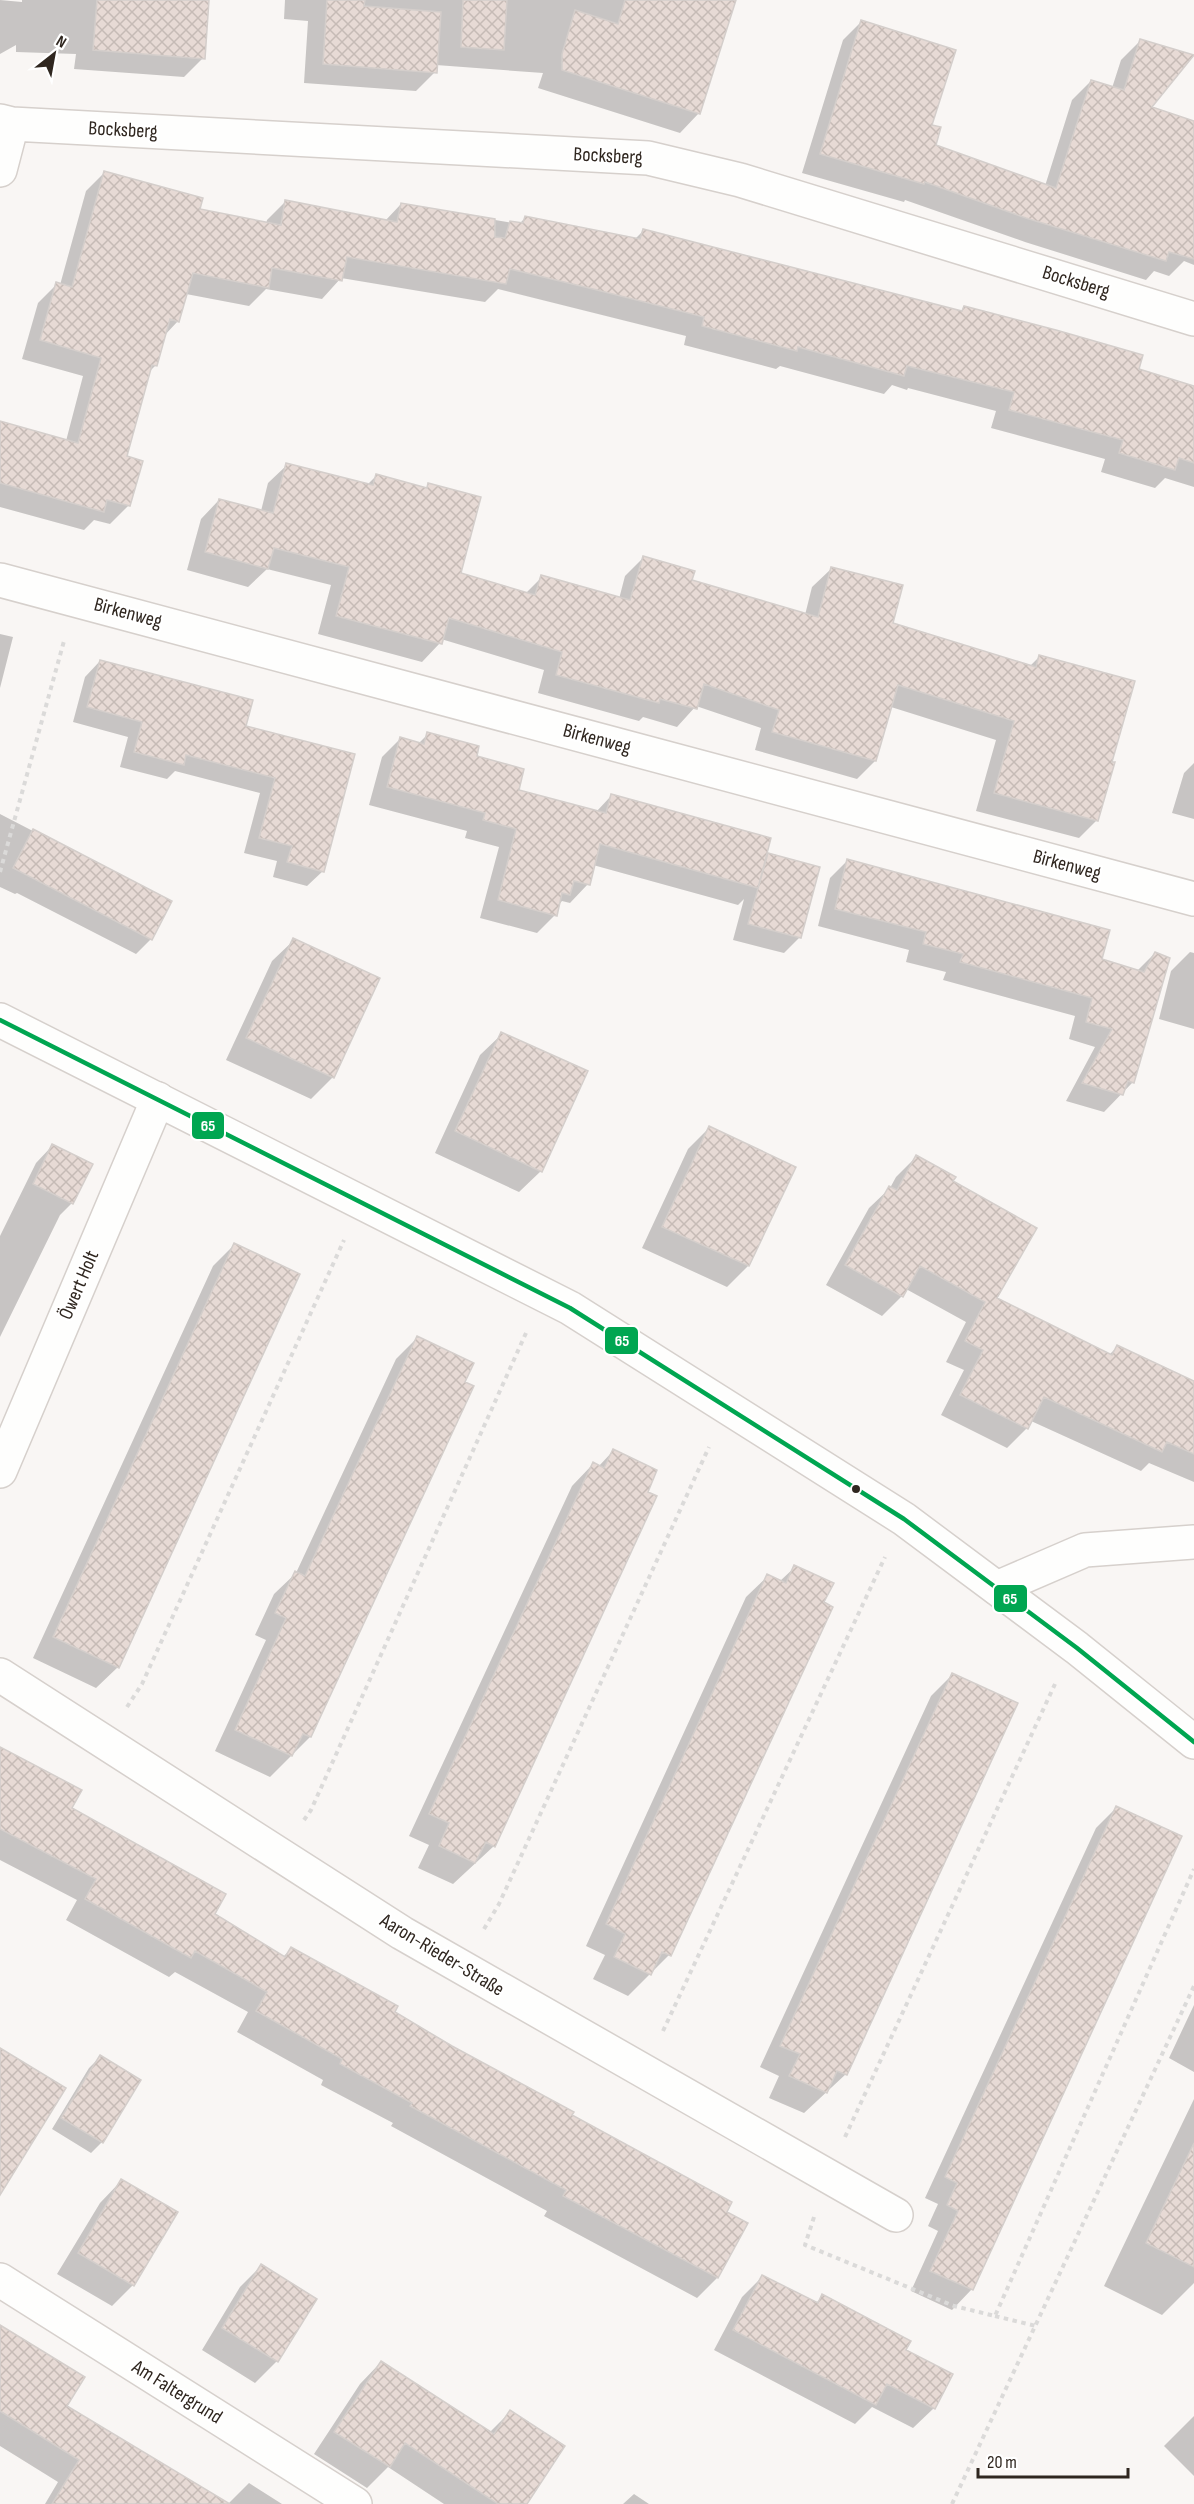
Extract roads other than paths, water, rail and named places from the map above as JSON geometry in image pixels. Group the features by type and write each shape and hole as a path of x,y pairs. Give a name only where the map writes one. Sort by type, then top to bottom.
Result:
{"street":[{"path":"0,170 6,122"},
{"name":"Bocksberg","path":"6,122 648,158 740,180 1194,319"},
{"name":"Birkenweg","path":"0,580 1194,899"},
{"path":"0,1020 570,1308 904,1519 1077,1648 1194,1742"},
{"name":"Öwert Holt","path":"0,1471 158,1099"},
{"path":"997,1588 1085,1550 1194,1542"},
{"name":"Aaron-Rieder-Straße","path":"0,1675 402,1933 896,2216"},
{"name":"Am Faltergrund","path":"0,2280 355,2504"}]}
